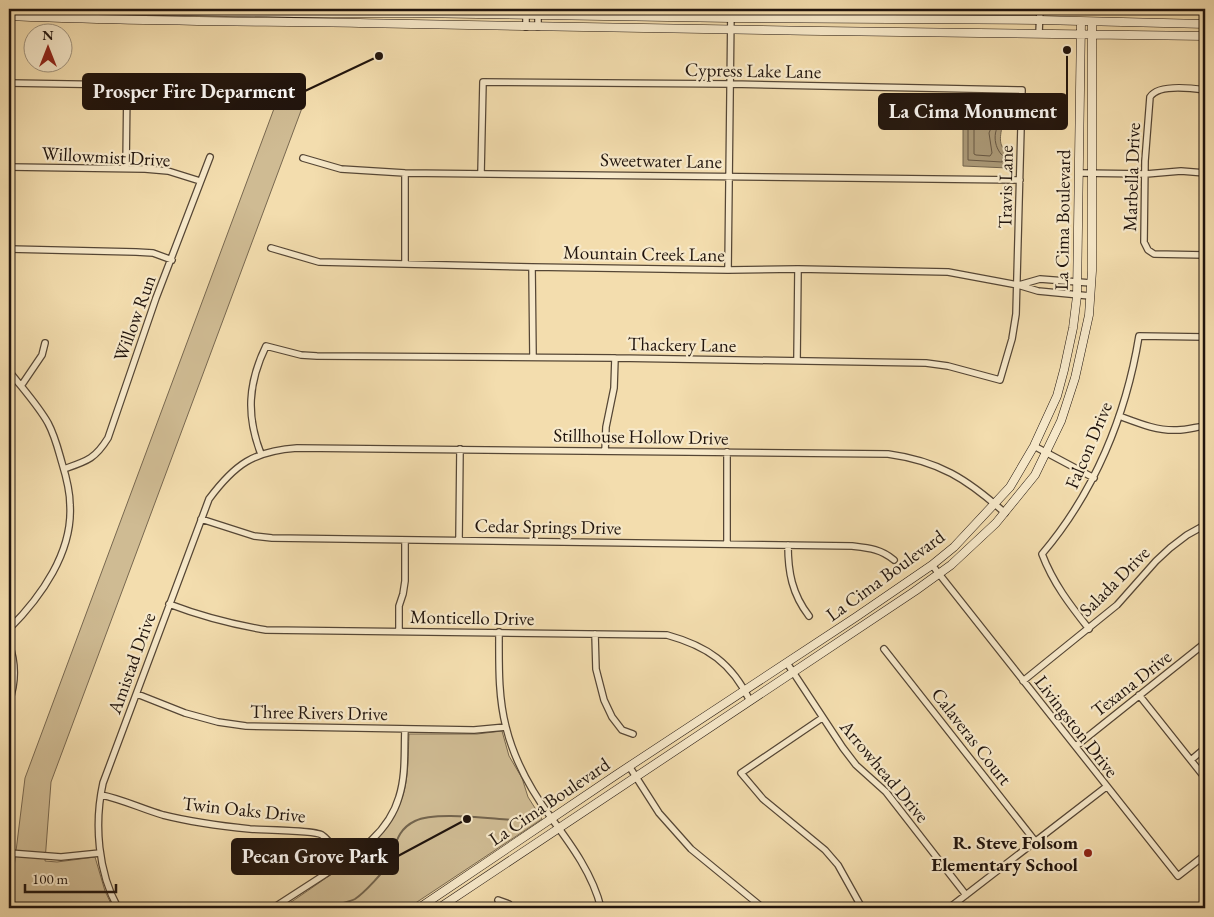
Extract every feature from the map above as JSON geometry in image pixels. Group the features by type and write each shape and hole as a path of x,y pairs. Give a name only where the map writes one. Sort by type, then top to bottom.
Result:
{"street":[{"path":"38,9 202,10 295,13 538,12 731,18 1039,20 1205,24"},
{"path":"101,9 101,20"},
{"path":"728,270 731,9"},
{"path":"1039,33 1040,9"},
{"path":"201,22 202,10"},
{"path":"526,12 526,27"},
{"path":"538,12 538,27"},
{"path":"295,13 295,23"},
{"path":"372,13 372,23"},
{"path":"412,13 412,24"},
{"path":"9,16 201,22 1205,36"},
{"name":"La Cima Boulevard","path":"419,908 932,565 954,547 1010,487 1034,446 1052,409 1064,370 1073,328 1077,296 1081,22"},
{"name":"La Cima Boulevard","path":"439,908 939,574 1005,513 1034,475 1061,421 1075,378 1089,315 1091,283 1092,22"},
{"name":"Cypress Lake Lane","path":"481,173 483,82 731,84 1022,90"},
{"path":"9,83 127,84 126,168"},
{"name":"Marbella Drive","path":"1205,90 1180,88 1158,90 1152,94 1149,101 1144,244 1149,252 1156,254 1205,255"},
{"name":"Travis Lane","path":"1018,285 1022,90"},
{"name":"Willow Run","path":"64,469 93,458 108,438 156,298 210,157"},
{"name":"Sweetwater Lane","path":"303,158 341,169 405,173 1020,180"},
{"name":"Willowmist Drive","path":"9,167 126,168 168,171 200,181"},
{"path":"1080,173 1145,174 1181,171 1205,173"},
{"path":"405,173 405,263"},
{"name":"Mountain Creek Lane","path":"270,248 319,262 532,267 948,272 1018,285 1038,291 1090,296"},
{"path":"9,250 154,253 172,260"},
{"path":"532,267 533,357"},
{"path":"797,360 798,269"},
{"name":"Mountain Creek Lane","path":"1018,285 1040,279 1091,283"},
{"name":"Thackery Lane","path":"261,454 252,427 250,413 254,375 266,346 301,355 317,356 926,362 1000,380 1012,340 1018,285"},
{"name":"Falcon Drive","path":"1088,629 1061,593 1050,574 1042,554 1069,520 1094,478 1118,416 1131,374 1139,336 1205,337"},
{"path":"21,386 42,354 45,343"},
{"path":"605,451 606,427 614,388 615,358"},
{"path":"9,371 48,424 56,443 64,469 70,504 70,521 66,540 47,581 30,606 9,628"},
{"path":"1118,416 1164,430 1182,430 1205,426"},
{"path":"1034,446 1094,478"},
{"name":"Stillhouse Hollow Drive","path":"261,454 280,449 298,448 888,454 913,458 939,467 964,480 1005,513"},
{"path":"459,540 460,449"},
{"path":"726,543 727,452"},
{"name":"Amistad Drive","path":"118,908 106,880 100,853 101,794 111,760 209,499 222,481 244,463 261,454"},
{"name":"Cedar Springs Drive","path":"201,519 254,536 288,539 788,544 867,547 884,552 894,560"},
{"name":"Salada Drive","path":"1023,681 1125,598 1168,550 1187,535 1205,525"},
{"path":"399,631 399,606 405,582 405,540"},
{"path":"788,544 788,566 795,594 809,616"},
{"name":"Livingston Drive","path":"932,565 1178,876 1205,855"},
{"name":"Monticello Drive","path":"169,604 202,617 233,625 266,630 667,635 682,639 713,654 735,675 750,701"},
{"path":"499,632 500,688 506,727 521,768 588,874 601,908"},
{"path":"595,634 596,669 604,700 612,717 622,730 634,734"},
{"name":"Texana Drive","path":"1076,746 1205,643"},
{"path":"9,644 13,655 14,682 9,702"},
{"name":"Calaveras Court","path":"884,649 1035,842"},
{"name":"Arrowhead Drive","path":"787,663 842,748 856,765 886,792 966,895"},
{"name":"Three Rivers Drive","path":"137,694 185,713 218,722 246,726 474,730 506,727"},
{"path":"1139,695 1205,778"},
{"path":"822,718 741,773 763,799 825,850 838,865 862,908"},
{"path":"272,908 342,863 375,838 388,822 399,798 404,769 405,729"},
{"path":"1191,760 1205,748"},
{"path":"629,766 659,813 691,849 763,908"},
{"path":"949,908 1106,787"},
{"name":"Twin Oaks Drive","path":"101,794 160,814 217,826 271,831 314,832 322,835 330,843 342,863"},
{"path":"9,853 61,857 100,853"},
{"path":"498,900 509,904 511,908"}],"shaded area":[{"path":"275,106 302,108 51,782 45,861 57,862 95,857 105,891 113,908 9,908 25,778"},
{"path":"502,731 509,756 522,778 528,797 542,819 408,908 282,908 355,857 384,831 392,820 403,795 407,772 409,734 477,734"}],"water":[{"path":"975,103 1005,105 1011,126 1002,127 1000,138 1001,145 1009,152 1008,168 963,166 963,105"}],"waterway":[{"path":"318,908 355,899 364,892 387,866 400,834 415,821 436,816 514,820"}],"place":[{"name":"La Cima Monument","path":"1067,50"},
{"name":"Prosper Fire Deparment","path":"379,56"},
{"name":"Pecan Grove Park","path":"467,819"},
{"name":"R. Steve Folsom Elementary School","path":"1088,853"}]}
